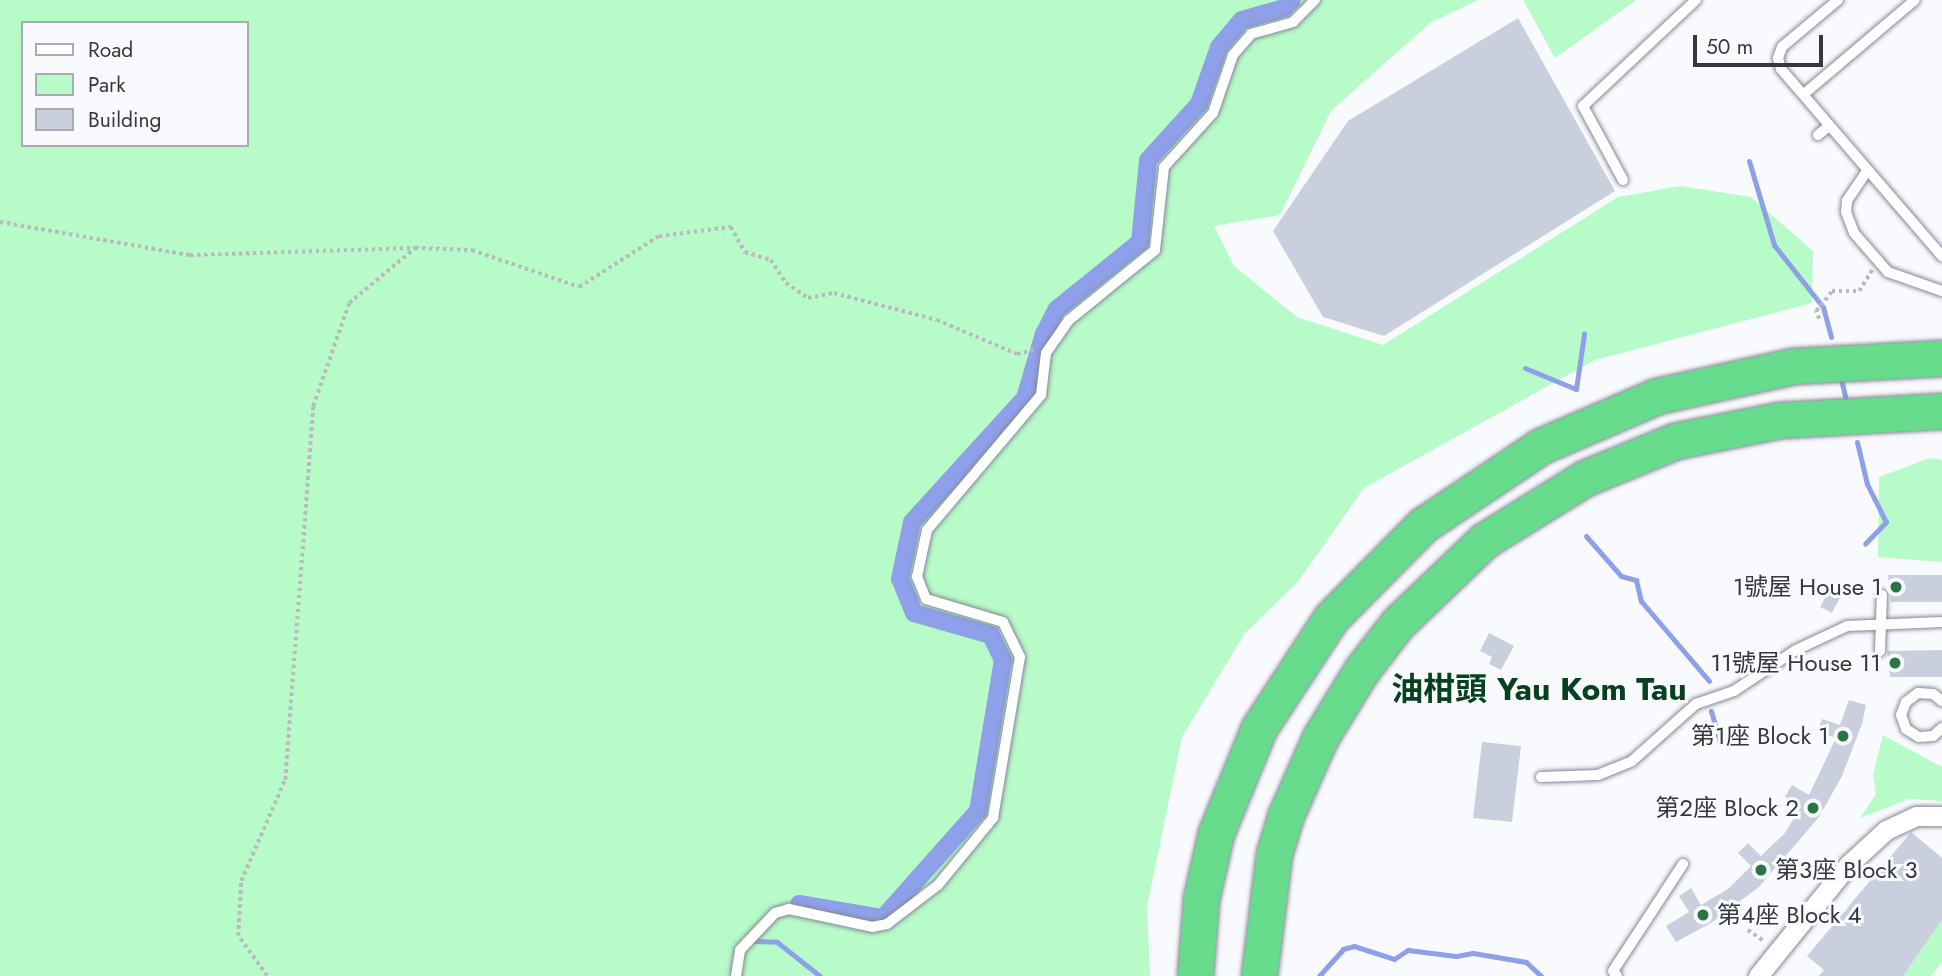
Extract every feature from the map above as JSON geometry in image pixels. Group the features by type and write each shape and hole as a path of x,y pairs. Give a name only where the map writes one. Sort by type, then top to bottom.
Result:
{"highway":[{"path":"1195,976 1201,899 1216,833 1259,728 1331,618 1423,525 1541,446 1657,396 1793,366 1942,358"},
{"path":"1259,976 1274,854 1285,817 1320,738 1361,671 1398,623 1477,547 1523,513 1585,478 1675,441 1780,420 1942,411"}],"street":[{"path":"1758,976 1848,866 1886,830 1916,816 1942,816"}],"lane":[{"path":"736,976 735,962 740,950 775,913 789,909 872,927 887,924 938,885 993,818 1020,657 1003,622 926,599 917,577 927,530 1041,395 1046,352 1069,320 1155,250 1164,167 1213,113 1233,55 1251,34 1293,22 1315,0"},
{"path":"1623,180 1583,106 1696,0"},
{"path":"1838,0 1782,47 1778,58 1829,126 1942,256"},
{"path":"1804,94 1915,0"},
{"path":"1818,135 1829,126"},
{"path":"1867,171 1847,201 1846,212 1854,233 1888,272 1942,291"},
{"path":"1880,651 1882,595"},
{"path":"1541,777 1598,775 1632,761 1709,697 1734,691 1796,650 1847,626 1882,621 1942,622"},
{"path":"1941,699 1918,693 1902,708 1903,723 1912,734 1939,732 1942,744"},
{"path":"1617,976 1614,971 1683,863"}],"path":[{"path":"0,222 190,255 415,248 472,250 579,287 659,236 731,227 745,252 771,260 786,283 808,298 834,293 937,320 1017,354 1031,350"},
{"path":"267,976 237,936 241,881 285,780 313,406 349,303 415,248"},
{"path":"1819,319 1816,311 1822,307 1832,290 1859,290 1874,267"},
{"path":"1748,930 1769,944"}],"green space":[{"path":"0,0 1478,0 1430,23 1331,111 1280,215 1214,226 1234,266 1297,317 1383,345 1618,197 1681,186 1751,197 1813,251 1812,303 1595,360 1364,488 1297,583 1245,633 1182,737 1147,907 1150,976 0,976"},
{"path":"1523,0 1636,0 1555,58"},
{"path":"1930,458 1942,460 1942,562 1878,557 1879,477"},
{"path":"1883,735 1942,767 1942,801 1909,799 1860,818 1876,794 1873,775"},
{"path":"1942,920 1942,962 1931,976 1903,976"}],"building":[{"path":"1518,18 1615,191 1384,336 1323,317 1273,231 1348,121"},
{"path":"1888,575 1942,575 1942,602 1891,602"},
{"path":"1831,586 1843,592 1832,613 1820,607"},
{"path":"1489,633 1514,646 1501,670 1489,664 1492,657 1480,651"},
{"path":"1942,650 1942,677 1890,677 1887,651"},
{"path":"1849,700 1866,705 1862,724 1842,776 1819,817 1759,887 1711,923 1676,942 1666,926 1689,912 1679,896 1691,888 1701,905 1728,889 1751,866 1738,853 1748,843 1761,856 1784,834 1801,807 1785,797 1792,785 1809,795 1836,738 1817,732 1822,719 1840,725"},
{"path":"1482,742 1521,746 1512,822 1473,818"},
{"path":"1911,832 1942,858 1942,920 1903,976 1819,976 1824,970 1807,956"}],"waterway":[{"path":"799,904 883,918 978,811 1003,660 991,635 914,613 900,579 912,522 1025,398 1044,334 1057,309 1140,242 1148,160 1199,104 1219,47 1242,20 1284,8 1292,0"},
{"path":"1749,161 1774,245 1823,307 1831,337"},
{"path":"1525,368 1576,389 1584,334"},
{"path":"1842,383 1846,400"},
{"path":"1857,442 1867,484 1886,522 1865,544"},
{"path":"1586,536 1621,576 1636,580 1641,601 1709,681"},
{"path":"1711,711 1720,743"},
{"path":"754,941 777,942 820,976"},
{"path":"1319,976 1343,949 1354,946 1394,959 1408,950 1456,956 1473,953 1526,962 1541,976"}],"place":[{"name":"1號屋 House 1","path":"1896,587"},
{"name":"11號屋 House 11","path":"1895,663"},
{"name":"第1座 Block 1","path":"1843,736"},
{"name":"第2座 Block 2","path":"1813,808"},
{"name":"第3座 Block 3","path":"1761,870"},
{"name":"第4座 Block 4","path":"1703,915"}],"district":[{"name":"油柑頭 Yau Kom Tau","path":"1539,689"}]}
